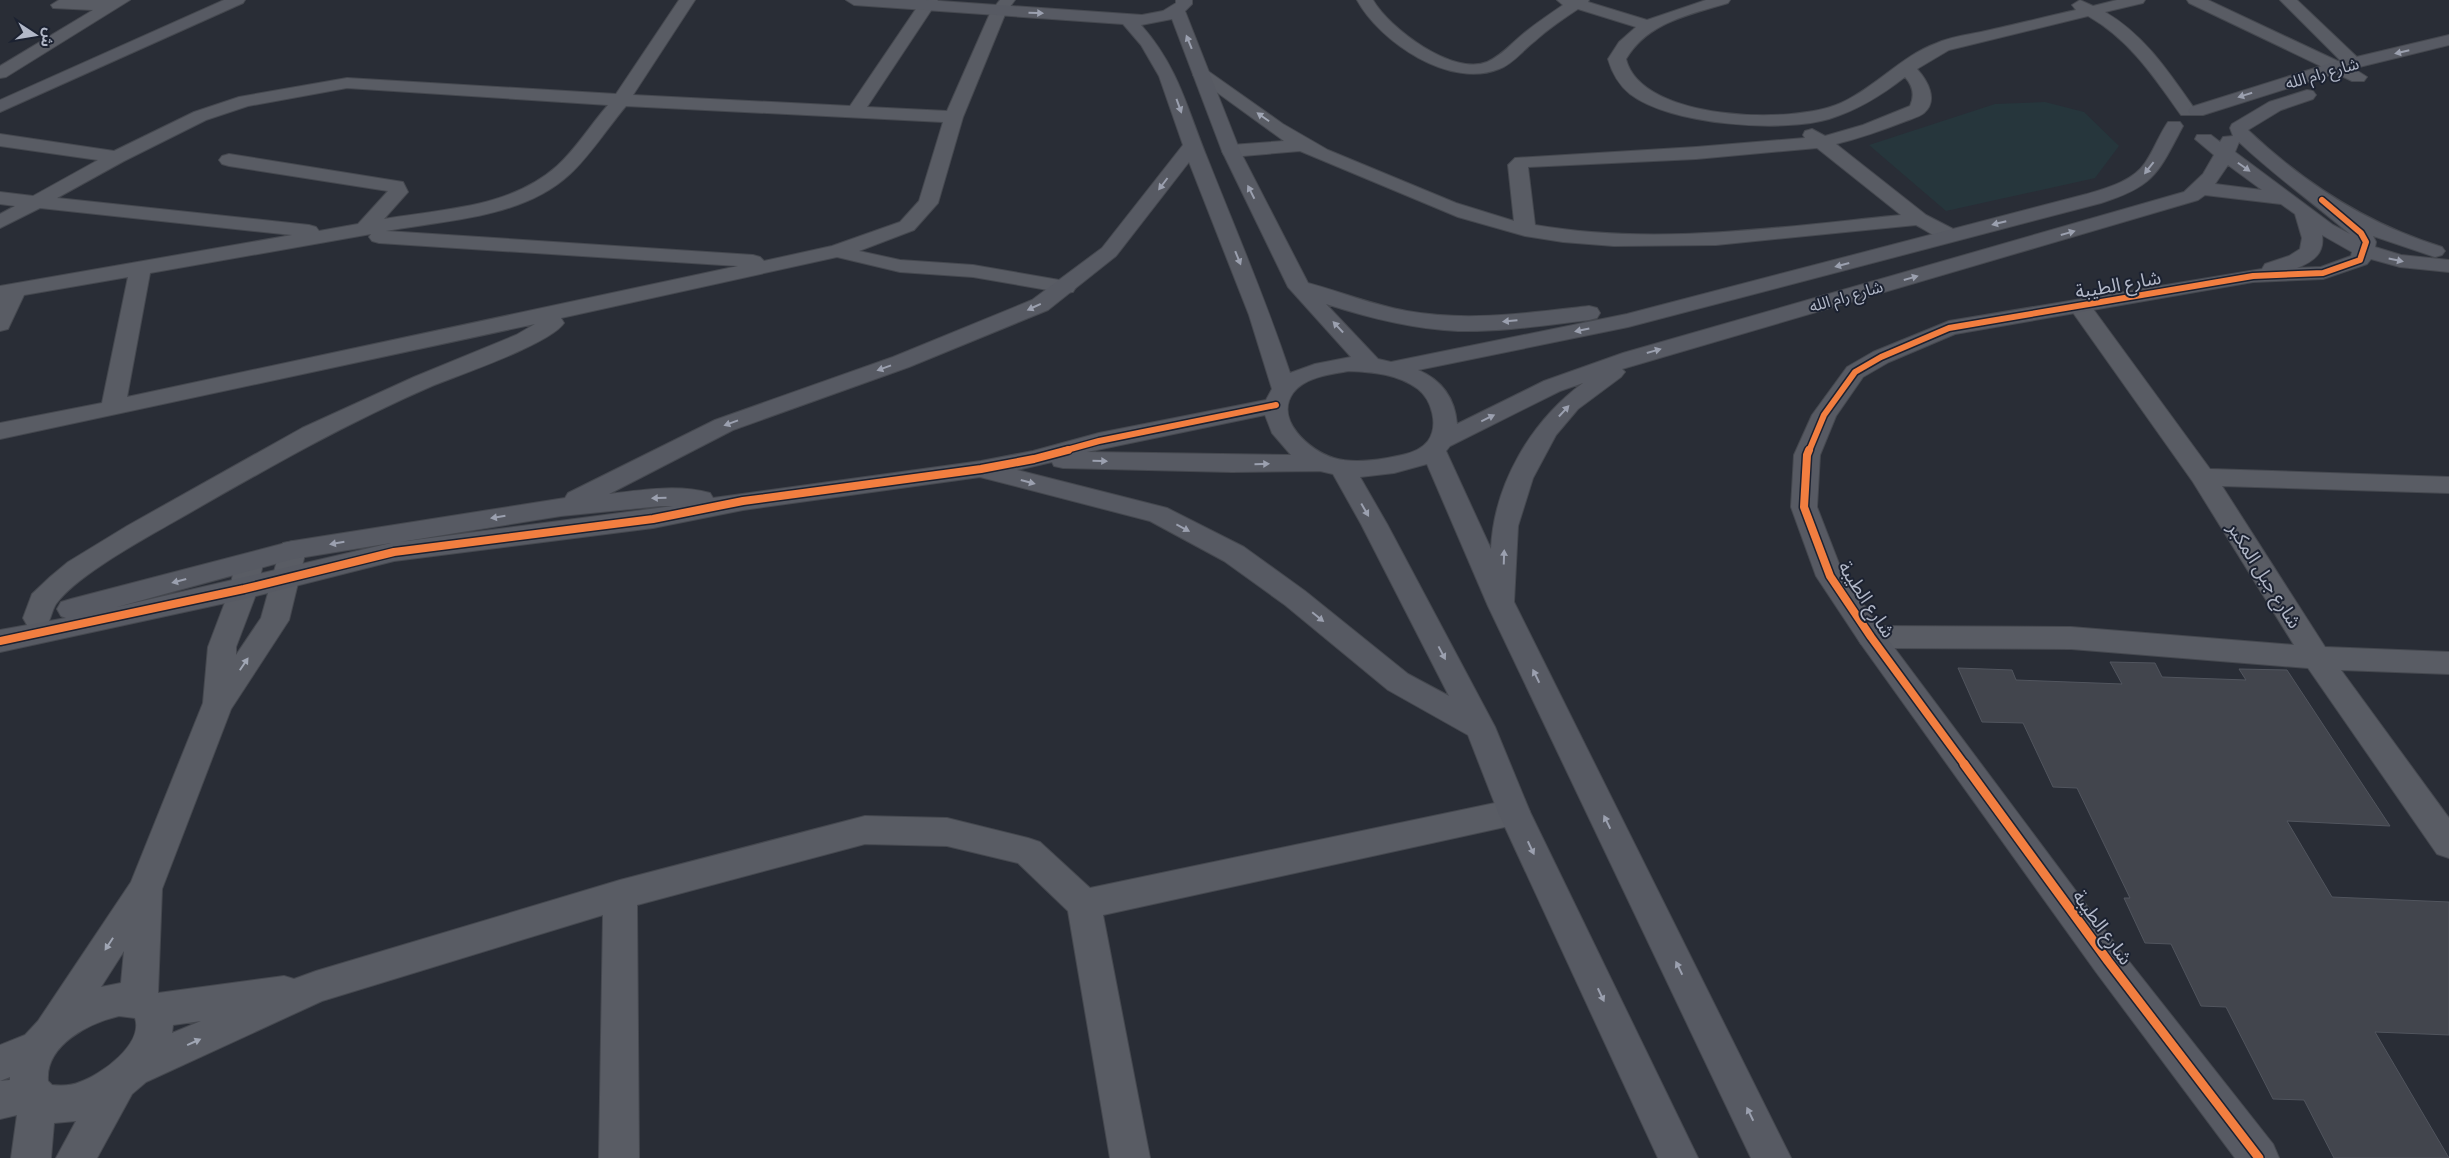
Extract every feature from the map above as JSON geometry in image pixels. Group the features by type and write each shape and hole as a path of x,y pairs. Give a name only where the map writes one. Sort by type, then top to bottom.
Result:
{"street":[{"path":"0,107 238,0"},
{"path":"0,324 7,293 505,204 535,191 564,170 621,100 687,0"},
{"path":"854,0 1010,4 1119,19 1155,19 1180,6 1202,75 1231,151 1299,287 1370,364"},
{"path":"1092,0 1092,6 1098,12 1119,19 1148,43 1168,76 1192,145 1260,315 1280,397 1279,425 1288,439 1302,452 1332,465 1378,532 1480,727 1514,812 1678,1158"},
{"path":"1365,0 1379,23 1406,42 1436,60 1470,68 1492,66 1504,59 1575,1 1646,25"},
{"path":"1722,0 1646,25 1631,38 1617,59 1623,75 1631,85 1643,94 1666,104 1717,117 1754,121 1793,122 1815,117 1870,95 1906,66 1943,46 2088,10 2137,0"},
{"path":"2071,0 2122,31 2133,41 2158,71 2186,116 2186,134 2204,139 2234,139 2265,157 2322,200 2361,233 2366,242 2365,251"},
{"path":"2195,0 2350,69"},
{"path":"2288,0 2350,69"},
{"path":"854,113 930,2"},
{"path":"59,5 117,3"},
{"path":"0,73 117,3"},
{"path":"0,431 113,406 281,374 838,251 907,226 921,213 928,203 954,117 1010,4"},
{"name":"شارع رام الله","path":"1396,368 1628,320 2060,208 2124,186 2149,171 2186,116 2449,40"},
{"name":"شارع رام الله","path":"1439,445 1552,386 1631,358 2170,204 2191,196 2202,189 2234,139 2275,106 2350,69 2449,52"},
{"path":"1525,230 1518,165 1522,162 1696,153 1823,142 1870,129 1917,110 1924,93 1918,81 1906,66"},
{"path":"1202,75 1303,145 1444,206 1478,218 1525,230 1586,237 1664,240 1712,239 1919,219"},
{"path":"0,222 173,129 221,108 270,96 340,83 854,113 954,117"},
{"path":"2186,116 2222,117 2234,139 2288,199 2326,229 2365,251 2400,260 2449,266"},
{"path":"1793,122 1823,142 1919,219 1950,235"},
{"path":"0,140 117,158"},
{"path":"561,507 724,425 902,362 1040,305 1109,252 1192,145"},
{"path":"1231,151 1303,145"},
{"path":"229,160 396,186 398,192 365,228"},
{"path":"2202,189 2288,199"},
{"path":"0,198 38,200 334,234 784,263"},
{"path":"2322,200 2400,241 2449,254"},
{"name":"شارع الطيبة","path":"2252,276 2302,259 2312,249 2314,239 2305,214"},
{"path":"838,251 868,260 900,266 973,270 1064,287"},
{"name":"شارع الطيبة","path":"2259,1158 2108,961 1871,637 1830,576 1804,507 1807,455 1824,415 1855,372 1880,357 1950,328 2252,276 2323,273 2360,260 2365,251"},
{"path":"113,406 140,270"},
{"path":"1299,287 1342,303 1378,312 1443,323 1481,323 1698,303"},
{"name":"شارع جبل المكبر","path":"2080,307 2203,477 2317,658 2449,844"},
{"path":"37,618 42,601 60,584 78,569 136,532 311,433 422,382 524,340 546,328 569,311"},
{"path":"1502,606 1505,526 1520,478 1546,431 1570,404 1631,358"},
{"path":"0,630 37,618 246,576 286,578 394,552 654,519 743,501 981,469 1034,459 1099,441 1280,397 1305,374 1326,368 1370,364 1396,368 1416,378 1441,401 1446,418 1439,445 1502,606 1771,1158"},
{"path":"1034,459 1332,465 1368,469 1415,461 1439,445"},
{"path":"981,469 1158,514 1234,554 1295,598 1398,682 1480,727"},
{"path":"2203,477 2449,485"},
{"path":"0,641 31,636 246,576 293,550 561,507 661,497 743,501"},
{"path":"31,1158 23,1098 30,1064 145,889 217,705 275,620 293,550"},
{"path":"217,705 222,647 246,576"},
{"path":"1871,637 2071,638 2317,658 2449,663"},
{"path":"1084,904 1514,812"},
{"path":"23,1098 53,1104 74,1103 97,1095 126,1075 316,987 620,895 865,830 947,832 1028,852 1084,904 1130,1158"},
{"path":"76,1158 126,1075 149,1048 156,1027 145,1006 145,889"},
{"path":"619,1158 620,895"},
{"path":"0,1063 45,1040 72,1016 96,1004 119,999 145,1006 316,987"}],"shaded area":[{"path":"2045,102 2084,112 2119,146 2095,178 1946,211 1869,145 1995,104"}],"building":[{"path":"2110,662 2155,663 2162,677 2246,680 2239,669 2287,670 2390,826 2287,821 2332,897 2449,902 2449,1035 2375,1032 2449,1158 2334,1158 2304,1100 2273,1099 2226,1007 2201,1006 2171,944 2145,943 2124,898 2130,898 2077,788 2053,787 2023,723 1982,722 1958,668 2012,670 2016,680 2122,684"}],"cycle path":[{"path":"2259,1158 2108,961 1871,637 1830,576 1804,507 1807,455 1824,415 1855,372 1881,357 1949,328 2253,276 2323,273 2360,260 2366,242 2361,233 2322,200"},
{"path":"0,641 31,636 244,589 394,552 653,519 743,501 981,469 1034,459 1099,441 1276,405"}]}
